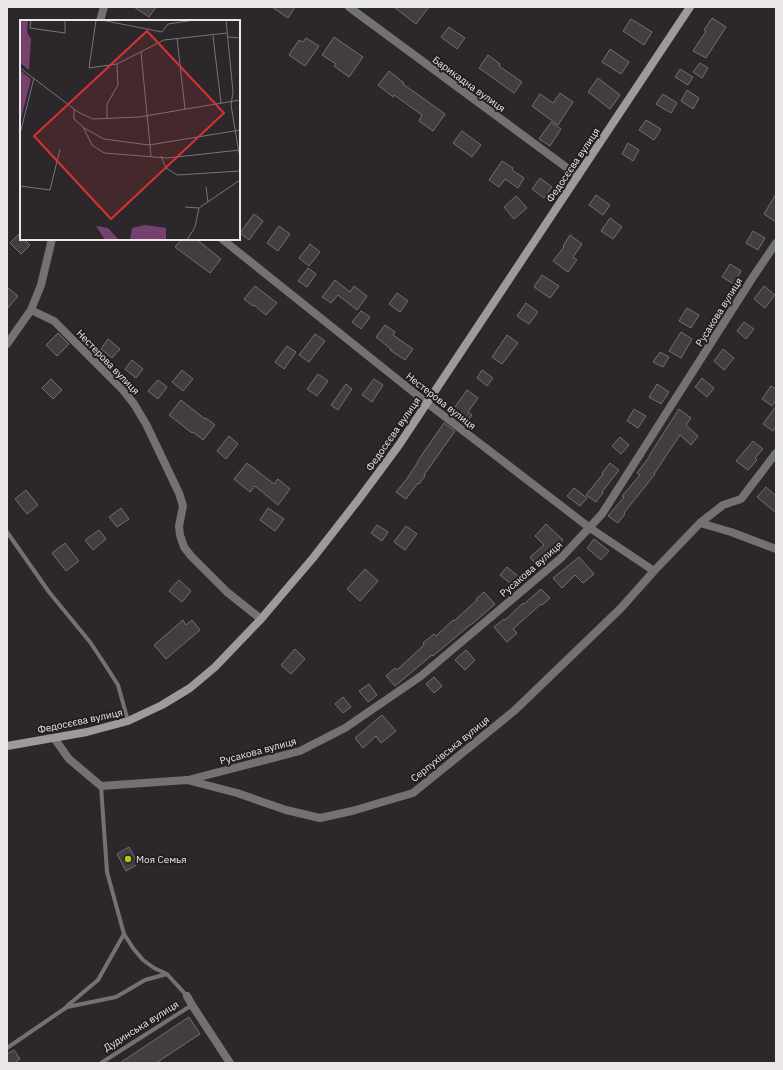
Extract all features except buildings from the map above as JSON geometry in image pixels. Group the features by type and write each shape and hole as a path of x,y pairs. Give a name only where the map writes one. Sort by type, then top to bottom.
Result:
{"main road":[{"name":"Федосєєва вулиця","path":"7,746 87,732 128,721 162,705 190,688 215,667 261,619 313,558 399,445 690,7"}],"street":[{"path":"100,20 104,7"},
{"name":"Барикадна вулиця","path":"348,7 578,176"},
{"path":"7,344 31,310 41,285 52,240"},
{"name":"Нестерова вулиця","path":"223,240 427,403 590,528 654,571"},
{"name":"Русакова вулиця","path":"187,780 300,751 345,728 421,676 561,558 602,514 776,243"},
{"name":"Нестерова вулиця","path":"31,310 54,322 134,404 146,424 179,493 183,506 179,526 184,547 227,592 261,619"},
{"name":"Серпухівська вулиця","path":"101,786 187,780 237,793 286,810 320,818 352,811 414,793 514,711 621,608 700,523 723,505 741,499 776,452"},
{"path":"700,523 731,532 776,549"},
{"path":"54,738 69,759 101,786"},
{"name":"Дудинська вулиця","path":"187,996 230,1063"}],"lane":[{"path":"7,532 49,592 90,642 104,663 118,685 128,721"},
{"path":"101,786 107,872 124,934 143,960 154,968 167,974 187,996"},
{"path":"7,1048 67,1007 98,980 124,934"},
{"path":"67,1007 116,997 145,980 167,974"},
{"name":"Дудинська вулиця","path":"101,1063 192,1005"}],"place":[{"name":"Моя Семья","path":"128,859"}]}
